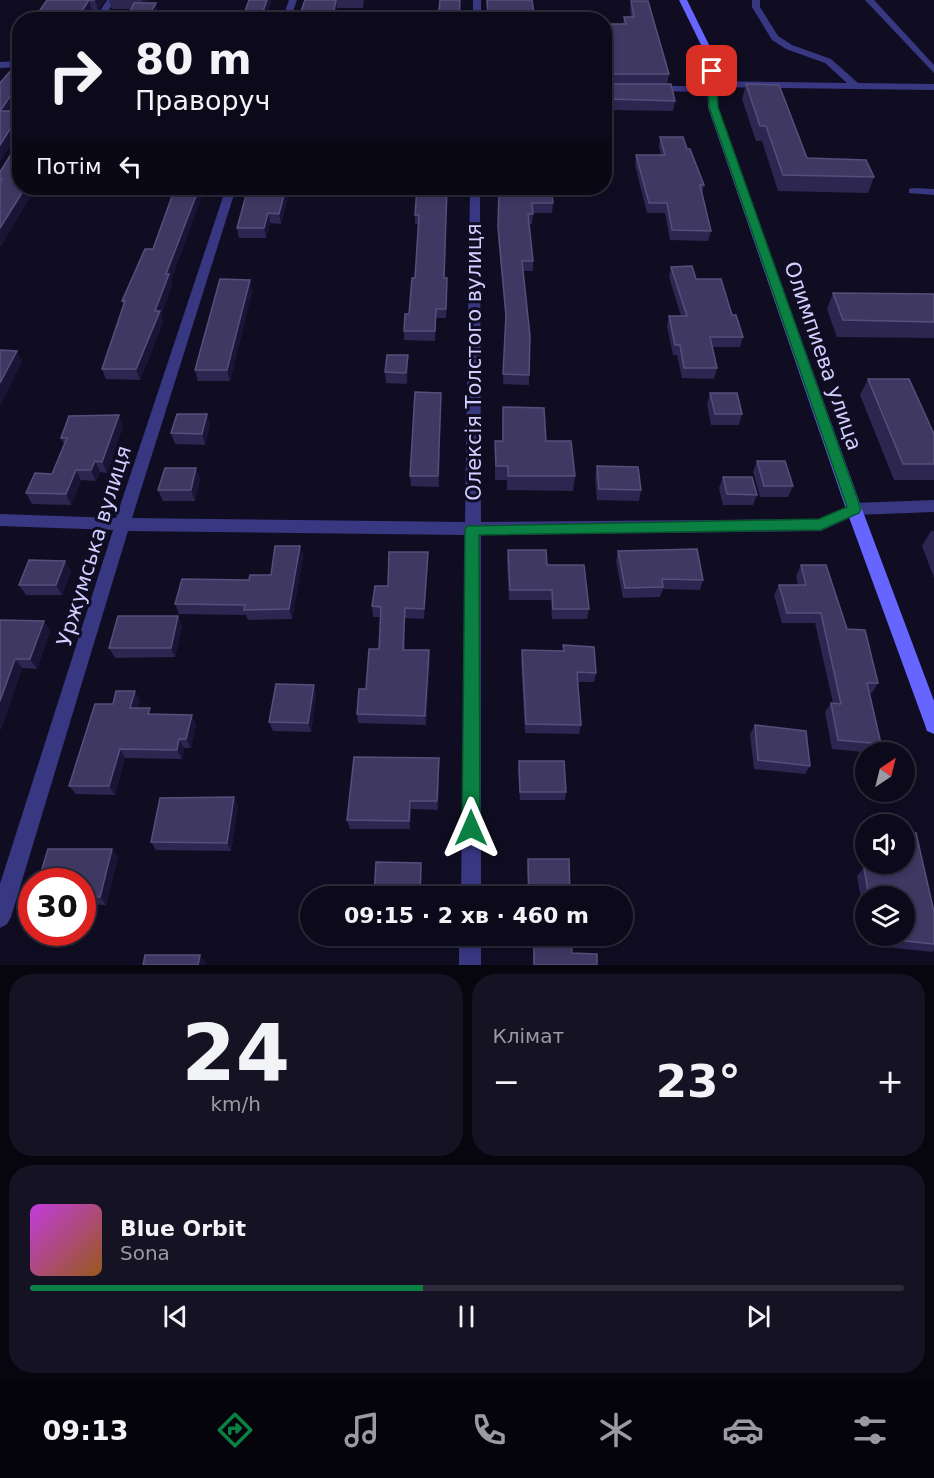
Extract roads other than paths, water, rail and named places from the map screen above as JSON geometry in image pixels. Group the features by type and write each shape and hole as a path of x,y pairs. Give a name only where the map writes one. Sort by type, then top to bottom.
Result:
{"main road":[{"name":"Олимпиева улица","path":"683,0 711,57 713,107 854,509 934,725"}],"street":[{"path":"756,0 756,7 775,38 789,47 828,61 856,86"},
{"path":"868,0 934,70"},
{"path":"640,89 934,87"},
{"path":"913,192 934,192"},
{"name":"Уржумська вулиця","path":"0,917 122,525 229,195"},
{"name":"Олексія Толстого вулиця","path":"471,886 475,195"},
{"path":"0,520 122,525 472,530 821,525 854,509 934,506"},
{"path":"470,946 470,965"}]}
